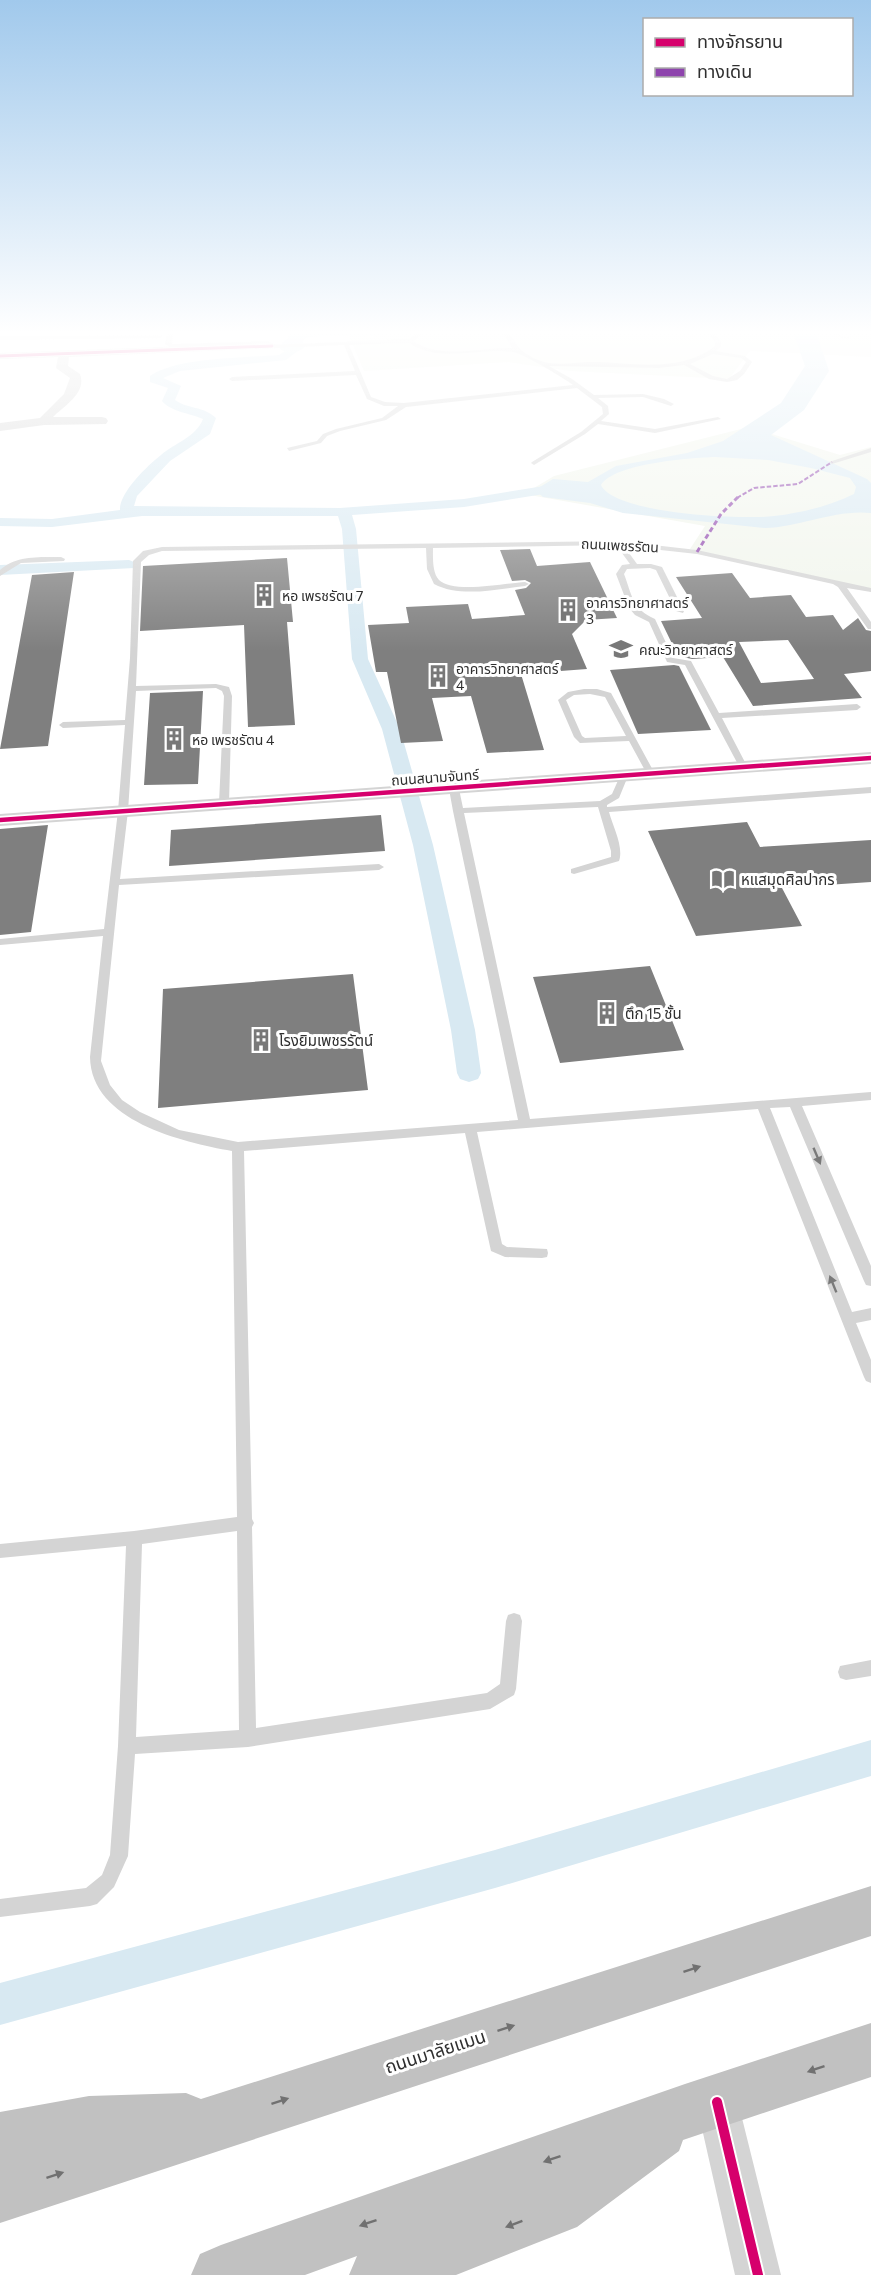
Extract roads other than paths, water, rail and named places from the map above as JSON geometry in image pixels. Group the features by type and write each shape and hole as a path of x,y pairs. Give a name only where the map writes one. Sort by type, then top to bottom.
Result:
{"highway":[{"name":"ถนนมาลัยแมน","path":"0,2194 871,1911"},
{"path":"221,2275 871,2050"},
{"path":"379,2275 557,2208 701,2107"},
{"path":"0,2140 89,2124 222,2120"}],"street":[{"name":"ถนนสนามจันทร์","path":"0,820 871,758"},
{"path":"701,2107 758,2275"}],"lane":[{"path":"290,449 319,442 323,438"},
{"path":"534,463 575,438"},
{"path":"832,462 871,450"},
{"path":"618,543 634,567"},
{"name":"ถนนเพชรรัตน","path":"871,590 697,552 618,543 162,549 146,553 137,561 132,689 123,811 97,1036 96,1067 108,1092 133,1113 165,1131 204,1142 238,1147 871,1096"},
{"path":"429,546 431,571 436,581 444,587 525,584"},
{"path":"0,574 8,565 24,560 61,559"},
{"path":"680,611 659,569 651,566 625,567 620,574 633,610 639,616 652,621 670,660 688,663 744,768"},
{"path":"841,585 871,627"},
{"path":"132,689 216,686 226,689 228,696 224,803"},
{"path":"631,738 583,741 578,737 563,698 576,693 605,693 631,738 651,774"},
{"path":"716,716 857,707"},
{"path":"63,724 129,722"},
{"path":"603,807 616,796 624,776"},
{"path":"454,789 525,1123"},
{"path":"458,811 603,807 871,790"},
{"path":"574,871 616,859 616,851 603,807"},
{"path":"115,882 379,867"},
{"path":"0,942 109,932"},
{"path":"794,1102 871,1281"},
{"path":"762,1104 871,1377"},
{"path":"470,1128 496,1247 505,1252 542,1253"},
{"path":"238,1147 249,1738"},
{"path":"848,1319 871,1314"},
{"path":"0,1551 134,1538 246,1523"},
{"path":"0,1908 90,1897 108,1881 119,1856 127,1746 134,1538"},
{"path":"127,1746 249,1738 490,1701 508,1689 514,1621"},
{"path":"846,1672 871,1668"}],"waterway":[{"path":"142,512 126,509 130,495 165,458 194,438"},
{"path":"142,512 340,512 464,503 544,490 570,490"},
{"path":"0,522 52,523 142,512"},
{"path":"344,512 349,529 360,659 391,729 423,845 463,1030 469,1073"},
{"path":"0,570 129,565"},
{"path":"0,2004 495,1869 871,1758"}],"place":[{"name":"หอ เพรชรัตน 7","path":"264,595"},
{"name":"อาคารวิทยาศาสตร์ 3","path":"568,610"},
{"name":"คณะวิทยาศาสตร์","path":"621,649"},
{"name":"อาคารวิทยาศาสตร์ 4","path":"438,676"},
{"name":"หอ เพรชรัตน 4","path":"174,739"},
{"name":"หแสมุดศิลปากร","path":"723,879"},
{"name":"ตึก 15 ชั้น","path":"607,1013"},
{"name":"โรงยิมเพชรรัตน์","path":"261,1040"}]}
